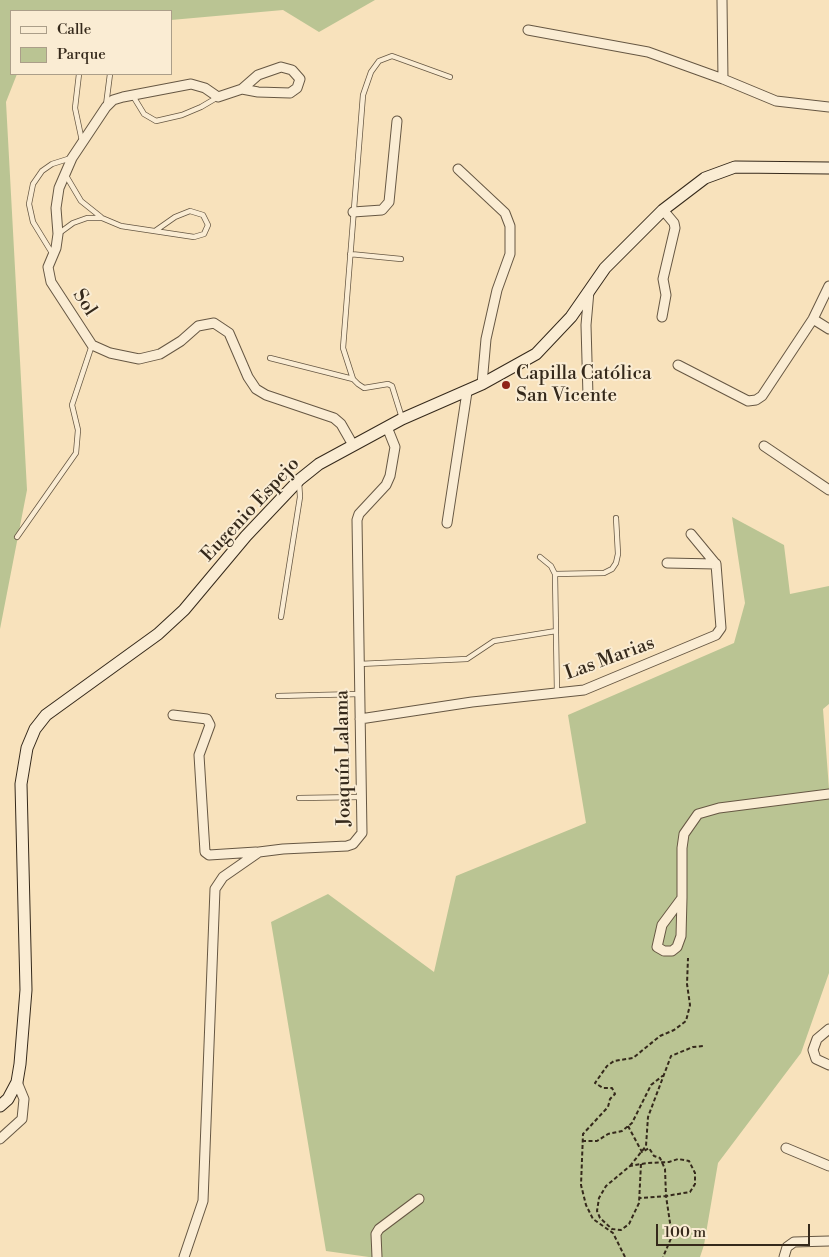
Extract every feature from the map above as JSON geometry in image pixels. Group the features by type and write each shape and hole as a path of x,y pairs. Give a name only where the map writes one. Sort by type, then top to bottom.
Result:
{"street":[{"path":"722,0 723,79"},
{"path":"528,30 648,52 723,79 776,101 829,107"},
{"path":"218,97 242,89 258,75 282,67 292,70 300,79 297,88 290,93 258,92 242,89"},
{"name":"Sol","path":"218,97 205,88 191,84 113,100 106,107 72,158 59,188 57,198 58,234 56,248 52,253 48,267 50,282 92,345 110,353 139,359 160,354 181,341 198,326 214,323 229,333 248,377 256,389 266,395 334,418 341,424 353,445"},
{"path":"353,212 382,210 389,202 397,121"},
{"name":"Eugenio Espejo","path":"0,1106 8,1099 17,1082 26,990 21,784 27,748 35,729 46,715 158,634 184,610 246,536 300,480 319,464 402,419 467,392 536,354 571,317 605,268 663,210 706,178 735,168 829,168"},
{"path":"458,169 506,213 510,226 510,254 497,290 486,339 482,384"},
{"path":"662,317 666,295 663,279 675,228 674,223 663,210"},
{"path":"678,365 748,401 756,400 762,396 813,319 829,286"},
{"path":"588,396 586,325 589,291"},
{"path":"813,319 829,329"},
{"path":"447,523 467,392"},
{"name":"Joaquín Lalama","path":"173,716 207,719 210,725 199,755 205,852 209,855 354,844 362,833 357,520 359,514 386,485 390,476 395,447 387,427"},
{"path":"764,446 829,490"},
{"path":"691,534 715,563"},
{"path":"667,563 715,563"},
{"name":"Las Marias","path":"360,719 472,702 557,695 584,690 716,635 721,628 715,563"},
{"path":"682,898 662,925 657,947 664,951 672,951 677,947 681,936 682,898 682,848 684,834 698,814 719,808 829,794"},
{"path":"184,1257 203,1202 215,889 223,877 258,852"},
{"path":"829,1029 817,1038 813,1050 816,1060 829,1065"},
{"path":"0,1139 22,1119 24,1099 17,1082"},
{"path":"786,1148 829,1166"},
{"path":"377,1257 376,1234 379,1229 419,1199"},
{"path":"784,1257 787,1247 794,1242 829,1240"}],"lane":[{"path":"353,379 343,348 363,95 371,72 379,62 392,56 450,76"},
{"path":"79,75 75,108 82,141"},
{"path":"106,107 110,75"},
{"path":"132,96 144,114 156,121 182,115 218,97"},
{"path":"52,253 33,222 29,204 33,184 42,171 52,164 72,158"},
{"path":"65,174 81,201 102,218 120,226 194,237 204,234 208,225 203,215 190,211 175,217 155,231"},
{"path":"58,234 73,224 87,218 102,218"},
{"path":"350,254 401,259"},
{"path":"17,537 76,453 78,430 72,405 92,345"},
{"path":"270,358 353,379 364,388 388,384 392,386 402,419"},
{"path":"281,617 300,497 300,480"},
{"path":"555,574 604,573 612,569 618,554 616,518"},
{"path":"540,558 551,566 555,574 557,695"},
{"path":"359,664 467,659 494,641 556,631"},
{"path":"278,696 360,694"},
{"path":"299,798 361,797"}],"path":[{"path":"625,1257 613,1233 593,1219 586,1205 581,1186 582,1134 608,1107 610,1098 614,1094 612,1088 603,1088 595,1083 607,1066 614,1061 633,1058 660,1036 674,1030 686,1021 690,1005 687,977 688,958"},
{"path":"641,1164 640,1198 629,1224 621,1230 612,1229 597,1211 599,1198 606,1186 630,1166 646,1146 648,1118 671,1056 693,1047 704,1046"},
{"path":"582,1140 597,1141 632,1123 651,1085 666,1072"},
{"path":"628,1126 642,1152"},
{"path":"642,1152 649,1148 662,1162 665,1169 666,1196 672,1236 663,1257"},
{"path":"630,1166 678,1160 689,1161 695,1173 695,1184 690,1192 640,1198"}],"green space":[{"path":"0,0 375,0 319,32 283,10 172,20 172,10 10,10 10,75 17,75 6,102 27,490 0,629"},
{"path":"732,517 784,545 790,594 829,586 829,704 823,709 829,789 829,973 801,1053 718,1163 704,1245 700,1257 369,1257 326,1251 271,922 328,894 434,972 456,876 586,823 568,715 734,643 745,603"}],"place":[{"name":"Capilla Católica San Vicente","path":"506,385"}]}
